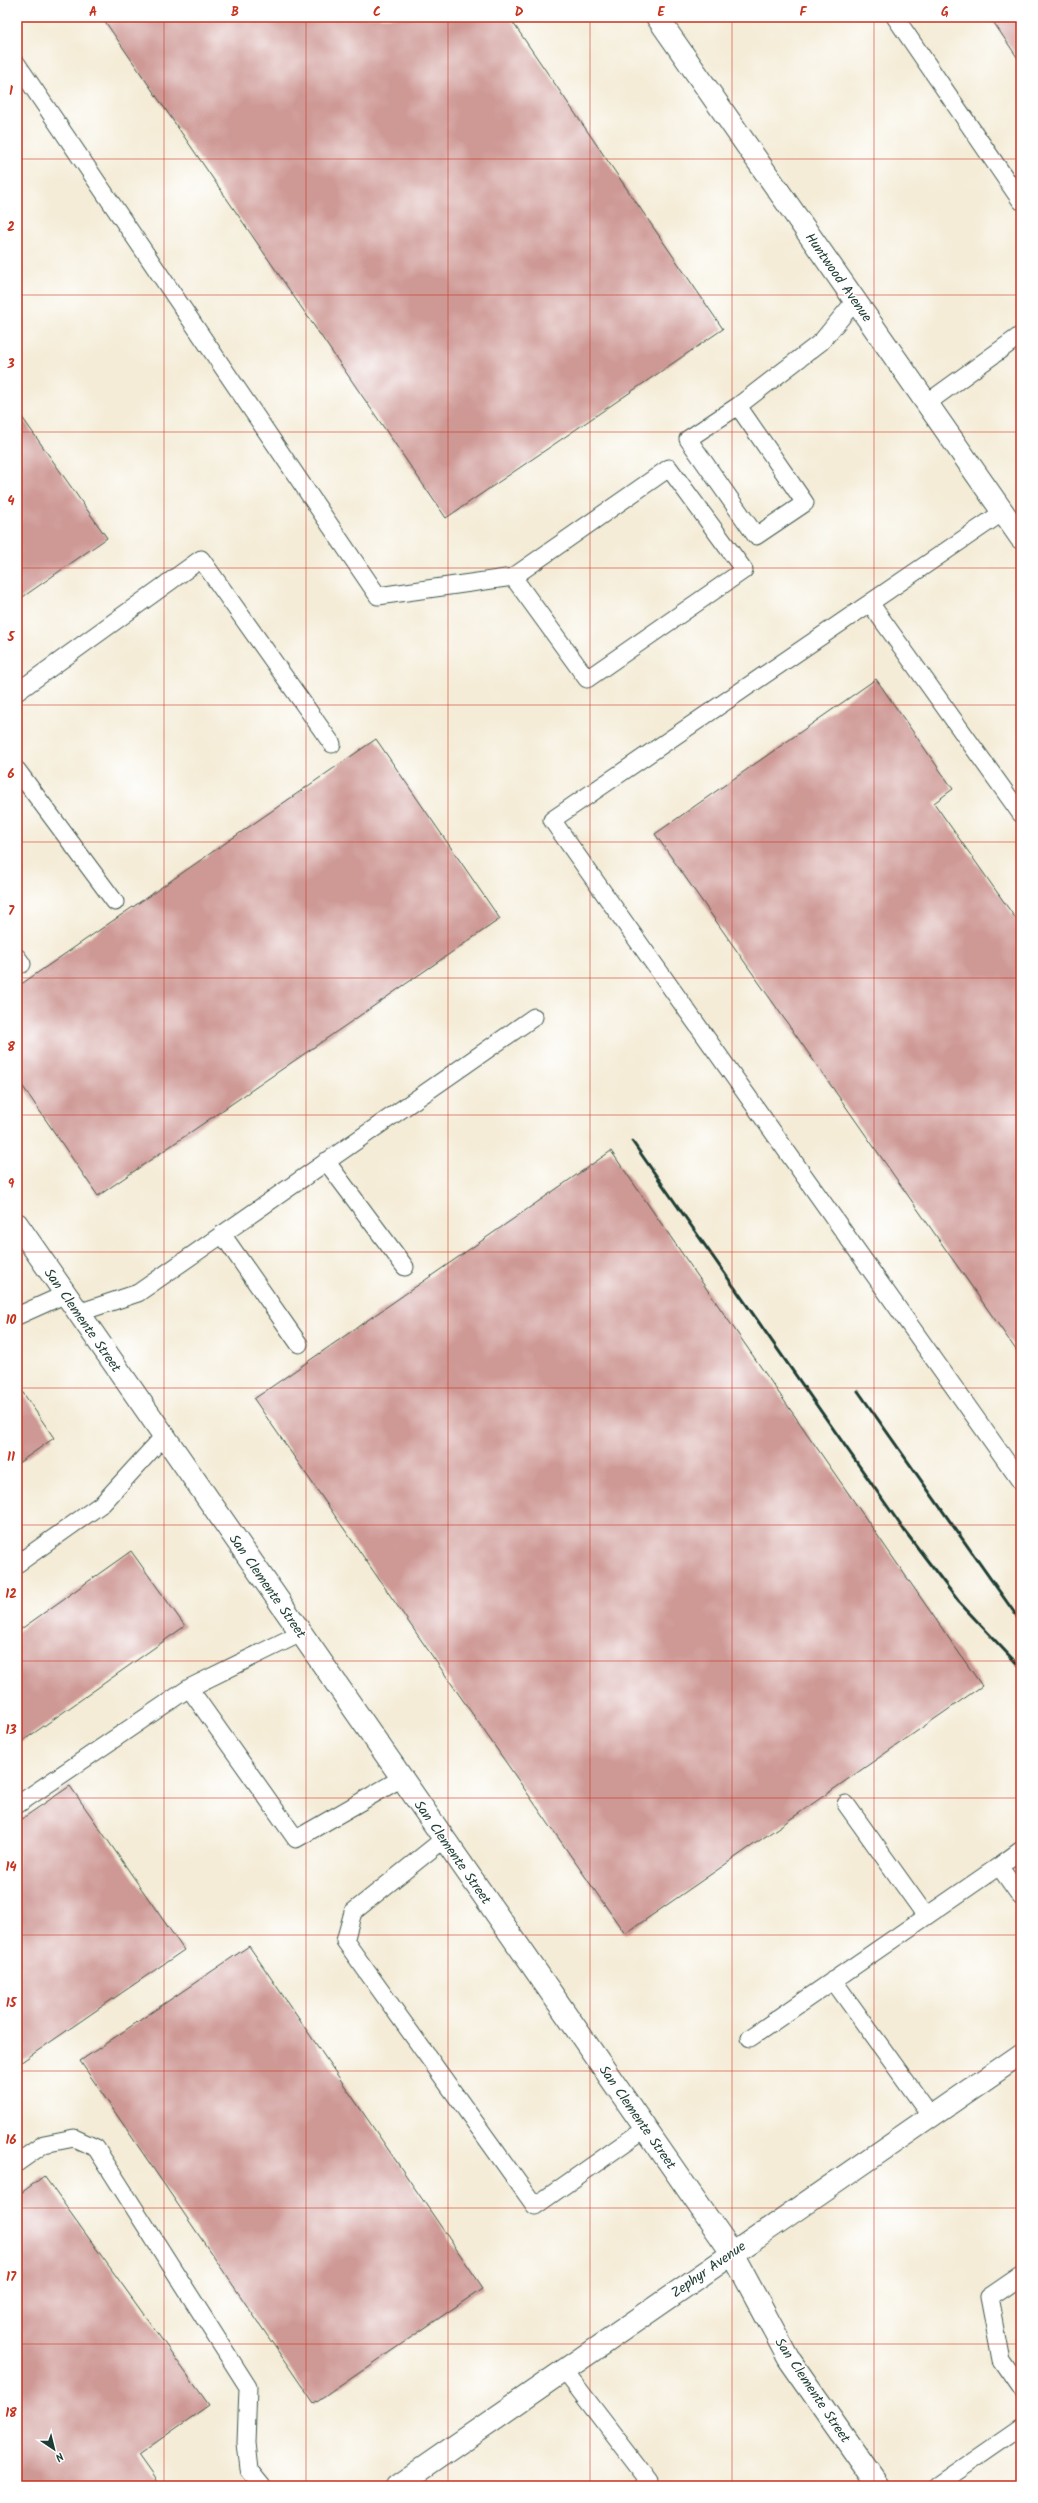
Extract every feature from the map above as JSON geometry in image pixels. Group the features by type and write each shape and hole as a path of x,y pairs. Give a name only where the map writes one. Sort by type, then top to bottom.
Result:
{"street":[{"name":"Huntwood Avenue","path":"657,17 1021,538"},
{"name":"San Clemente Street","path":"17,1224 732,2253 789,2359 878,2486"},
{"name":"Zephyr Avenue","path":"397,2486 1021,2054"}],"lane":[{"path":"895,17 1021,201"},
{"path":"17,64 378,596 513,577 669,468 744,570 587,680 513,577"},
{"path":"738,406 805,503 756,536 688,439 738,406 821,342 855,301"},
{"path":"927,403 1021,335"},
{"path":"1004,512 552,820 1021,1482"},
{"path":"17,692 201,559 332,744"},
{"path":"870,603 1021,814"},
{"path":"17,770 115,902"},
{"path":"78,1313 138,1293 534,1017"},
{"path":"326,1161 405,1267"},
{"path":"222,1234 299,1344"},
{"path":"17,1316 66,1294"},
{"path":"17,1564 103,1503 164,1436"},
{"path":"17,1805 189,1688 301,1633"},
{"path":"189,1688 296,1839 402,1778"},
{"path":"846,1804 926,1916"},
{"path":"444,1839 353,1912 345,1941 535,2206 646,2128"},
{"path":"750,2038 1021,1850"},
{"path":"999,1866 1021,1897"},
{"path":"833,1980 931,2116"},
{"path":"17,2164 44,2144 74,2138 96,2148 248,2387 246,2443 249,2470 262,2486"},
{"path":"1021,2275 989,2297 1001,2360 1021,2388"},
{"path":"564,2370 650,2481 643,2486"},
{"path":"936,2486 1021,2427"}],"building":[{"path":"102,17 509,17 723,329 446,518"},
{"path":"990,17 1021,17 1021,63"},
{"path":"17,410 107,538 17,601"},
{"path":"876,679 953,789 934,803 1021,926 1021,1357 655,834"},
{"path":"376,739 500,919 98,1196 17,1078 17,987"},
{"path":"611,1151 982,1686 625,1934 254,1399"},
{"path":"17,1384 54,1438 17,1464"},
{"path":"131,1551 185,1626 17,1745 17,1632"},
{"path":"70,1786 184,1950 17,2065 17,1822"},
{"path":"249,1946 483,2288 314,2404 80,2061"},
{"path":"44,2176 209,2405 138,2455 160,2486 17,2486 17,2196"}],"railway":[{"path":"632,1141 904,1530 959,1602 1021,1668"},
{"path":"858,1391 1021,1622"}]}
